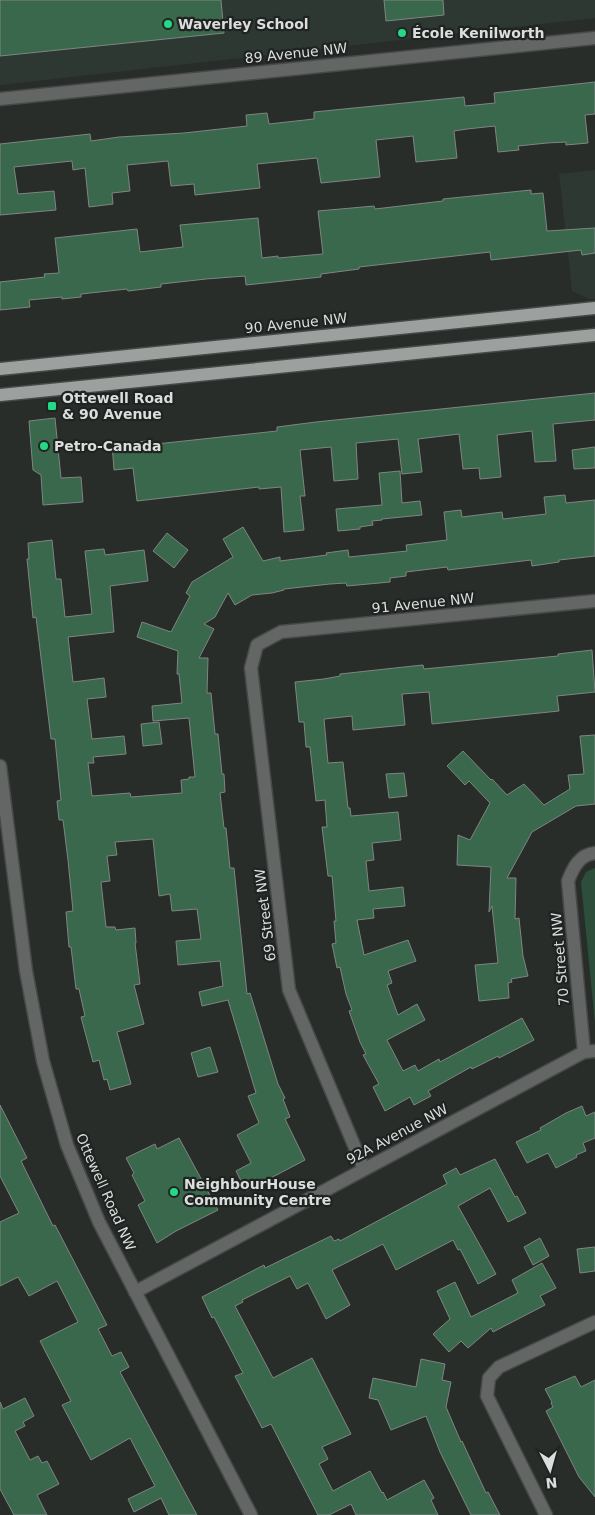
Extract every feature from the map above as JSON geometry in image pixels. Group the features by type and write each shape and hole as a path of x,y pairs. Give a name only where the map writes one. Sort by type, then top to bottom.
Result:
{"main road":[{"name":"90 Avenue NW","path":"0,369 595,308"},
{"path":"0,395 595,335"}],"street":[{"name":"89 Avenue NW","path":"0,99 595,38"},
{"name":"91 Avenue NW","path":"257,645 282,632 595,601"},
{"name":"69 Street NW","path":"257,645 251,668 289,990 364,1169"},
{"name":"Ottewell Road NW","path":"0,766 4,843 26,971 42,1061 67,1144 99,1222 251,1515"},
{"name":"70 Street NW","path":"589,1051 568,882 574,865 587,854 595,853"},
{"name":"92A Avenue NW","path":"135,1292 589,1051"},
{"path":"546,1515 487,1396 490,1378 499,1367 595,1322"}],"shaded area":[{"name":"Waverley School","path":"0,0 595,0 595,18 0,85"},
{"path":"595,170 595,299 589,299 572,291 559,174"}],"green space":[{"path":"595,868 595,1023 581,882 586,872"}],"building":[{"path":"0,0 221,0 224,33 0,56"},
{"path":"384,0 443,0 444,15 386,21"},
{"path":"595,82 595,114 585,115 588,143 566,145 566,142 547,143 518,146 519,150 498,152 495,126 467,129 454,131 457,158 416,162 413,136 376,140 380,177 321,183 317,158 257,164 260,188 195,195 194,184 171,186 168,161 127,165 130,191 112,193 113,204 89,207 85,168 73,170 72,161 14,167 18,194 54,191 56,210 0,215 0,144 90,134 91,141 247,126 246,115 267,113 269,124 314,119 314,112 464,97 465,106 495,103 494,93"},
{"path":"531,190 531,194 543,193 547,231 595,228 595,253 582,255 581,250 491,260 490,252 359,267 359,269 321,274 321,277 246,285 245,276 206,279 161,284 161,287 128,291 127,289 81,294 81,297 29,300 30,307 0,310 0,282 45,277 44,274 59,273 55,238 137,229 140,252 183,247 180,225 258,218 262,258 323,254 318,211 374,206 375,209 443,201 443,199"},
{"path":"595,393 595,420 553,424 556,461 535,462 532,431 497,435 501,477 480,479 479,468 463,469 459,434 418,439 422,472 402,474 398,439 356,443 358,479 334,481 331,447 300,450 305,496 300,496 304,530 284,532 281,487 259,489 259,487 137,501 133,468 114,470 112,444 147,441 147,445 277,431 277,427 316,422"},
{"path":"55,418 61,478 81,477 83,502 43,505 41,475 33,470 29,421"},
{"path":"595,447 595,468 574,469 572,450"},
{"path":"400,471 402,503 420,501 422,515 382,519 372,521 373,525 360,527 360,529 338,531 336,509 382,505 379,473"},
{"path":"565,495 566,503 595,500 595,556 559,560 559,562 532,566 531,560 448,570 447,567 406,572 406,576 390,578 390,582 347,586 346,583 330,584 284,589 272,593 252,595 235,605 228,593 215,617 204,624 214,629 199,658 208,658 207,693 211,693 215,734 218,734 222,774 224,774 225,792 220,793 230,868 234,868 247,994 250,993 278,1084 285,1098 283,1099 290,1117 285,1119 305,1160 246,1191 236,1171 251,1163 237,1135 259,1123 248,1096 256,1093 228,1000 202,1006 199,992 223,986 220,961 178,965 176,941 201,939 197,909 172,911 170,894 159,896 153,839 115,842 117,855 107,856 110,881 101,882 106,927 115,927 116,930 135,928 140,984 134,985 144,1024 117,1032 131,1084 110,1090 107,1079 104,1080 99,1060 93,1062 81,1017 85,1016 79,989 76,989 71,947 69,947 66,912 73,911 68,860 63,820 59,820 57,801 61,800 55,739 51,739 36,617 33,618 27,559 29,559 28,543 52,540 56,579 61,579 65,617 92,614 85,551 104,549 105,555 144,550 148,581 110,586 114,632 68,637 73,682 104,678 106,697 87,699 92,739 124,736 126,754 93,757 94,763 88,763 92,796 130,793 131,797 182,793 181,780 195,777 189,718 153,721 152,706 182,703 179,674 177,674 178,651 137,637 142,622 171,632 190,596 186,593 192,582 233,557 223,539 243,527 263,561 280,557 280,561 327,555 326,553 348,550 349,557 407,551 406,545 447,540 444,512 461,510 462,517 502,512 503,519 546,514 544,497"},
{"path":"167,533 188,550 174,568 153,551"},
{"path":"592,650 595,692 557,696 559,711 432,724 429,692 402,694 405,725 353,730 352,716 324,719 328,763 343,762 348,808 350,808 351,816 398,812 401,840 372,843 374,860 366,861 369,891 403,887 405,906 373,909 374,918 357,920 364,955 408,940 416,961 388,971 392,983 387,985 398,1015 417,1004 425,1020 387,1040 403,1071 415,1065 418,1071 439,1059 440,1062 522,1018 534,1040 499,1058 498,1056 472,1069 471,1067 428,1091 431,1096 414,1105 410,1097 385,1111 373,1087 379,1084 363,1055 366,1054 349,1011 352,1010 340,967 337,968 332,944 336,943 334,921 336,921 332,876 328,876 322,827 327,827 325,800 316,801 310,747 306,747 304,722 299,722 295,682 324,679 340,676 340,674 404,667 423,665 424,669 558,656 558,654"},
{"path":"159,722 162,744 143,746 141,724"},
{"path":"595,735 595,804 576,806 532,832 507,878 516,878 515,919 519,918 523,956 528,976 511,979 512,982 508,983 509,998 479,1001 475,965 498,963 492,906 489,912 491,867 457,865 458,835 470,840 490,803 469,781 465,785 447,766 463,751 507,795 524,784 544,805 570,789 568,775 584,774 580,736"},
{"path":"404,773 407,796 389,798 386,774"},
{"path":"210,1047 218,1072 198,1077 191,1053"},
{"path":"0,1105 27,1158 21,1161 53,1226 55,1225 107,1325 98,1329 112,1356 121,1352 129,1367 120,1372 197,1515 169,1515 161,1498 134,1512 128,1499 155,1486 130,1438 91,1460 62,1405 71,1401 40,1341 78,1322 57,1281 29,1296 18,1277 0,1286 0,1222 19,1213 0,1176"},
{"path":"582,1106 586,1116 595,1112 595,1138 583,1143 586,1151 556,1168 548,1153 527,1163 516,1142 541,1130 540,1128 566,1113"},
{"name":"NeighbourHouse Community Centre","path":"179,1138 218,1210 176,1231 157,1243 138,1205 145,1201 126,1158 155,1144 157,1149"},
{"path":"495,1159 515,1197 517,1196 526,1213 508,1222 490,1188 458,1206 496,1274 478,1284 460,1249 458,1250 453,1240 396,1270 383,1244 332,1270 350,1305 326,1319 308,1283 297,1289 290,1276 242,1300 243,1302 235,1306 273,1378 312,1358 351,1434 322,1447 328,1459 319,1464 333,1491 370,1471 387,1500 424,1480 434,1498 431,1500 438,1515 356,1515 351,1504 329,1515 318,1515 271,1424 262,1428 235,1376 243,1373 202,1297 264,1265 265,1268 331,1236 334,1241 339,1239 340,1241 447,1184 443,1175 456,1168 460,1175"},
{"path":"540,1238 549,1256 533,1265 524,1247"},
{"path":"595,1247 595,1271 580,1273 577,1249"},
{"path":"542,1263 556,1288 540,1296 545,1305 493,1332 491,1328 468,1348 461,1341 449,1352 433,1334 450,1319 437,1291 455,1282 471,1317 518,1293 512,1280"},
{"path":"421,1359 445,1364 442,1380 451,1382 446,1407 486,1493 488,1492 500,1515 471,1515 440,1452 426,1416 391,1430 378,1400 369,1398 373,1378 416,1387"},
{"path":"575,1376 581,1387 595,1380 595,1497 579,1477 546,1411 553,1407 545,1389"},
{"path":"25,1398 34,1416 23,1422 25,1426 15,1431 30,1460 38,1456 42,1463 47,1461 59,1484 37,1495 47,1515 14,1515 0,1489 0,1402 3,1409"}],"place":[{"name":"Waverley School","path":"168,24"},
{"name":"École Kenilworth","path":"402,33"},
{"name":"Ottewell Road & 90 Avenue","path":"52,406"},
{"name":"Petro-Canada","path":"44,446"},
{"name":"NeighbourHouse Community Centre","path":"174,1192"}]}
